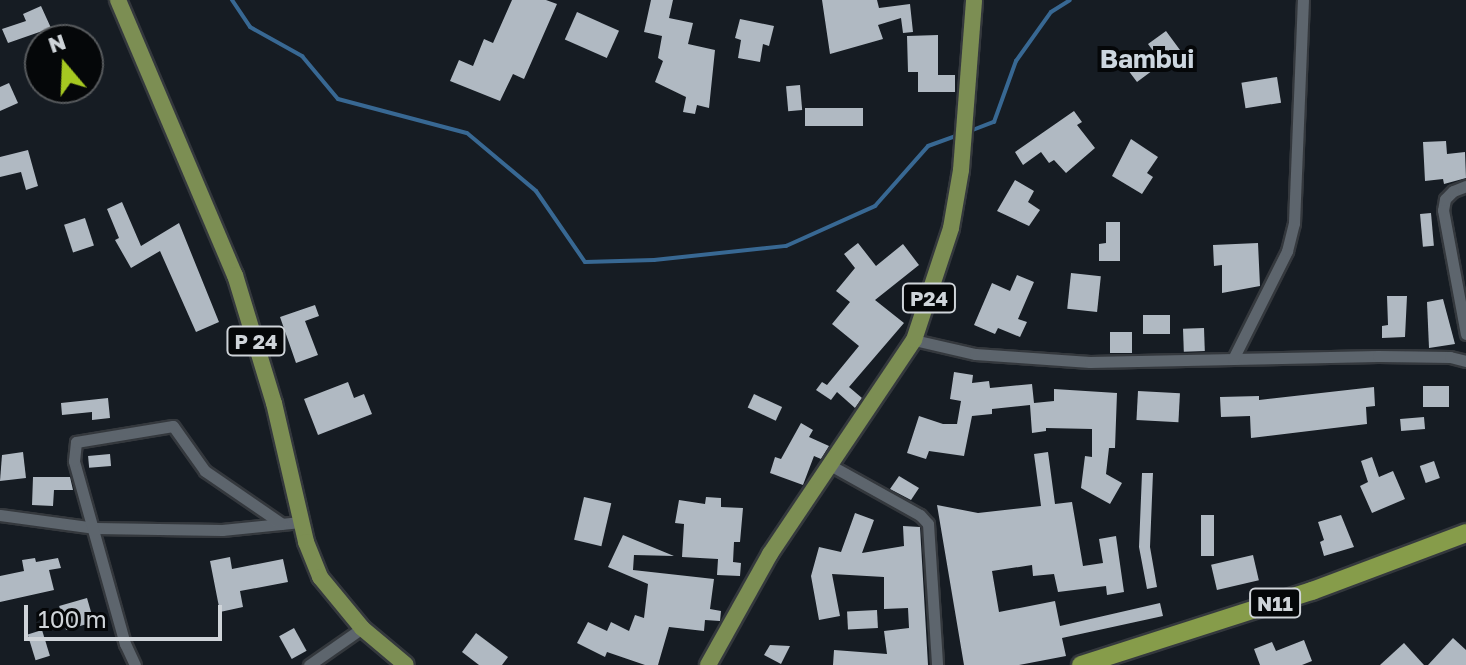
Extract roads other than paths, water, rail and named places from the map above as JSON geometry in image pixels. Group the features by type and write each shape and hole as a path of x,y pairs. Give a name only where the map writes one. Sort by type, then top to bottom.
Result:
{"highway":[{"name":"N11","path":"1081,665 1312,591 1466,533"}],"main road":[{"name":"P 24","path":"118,0 235,275 274,403 301,522 320,577 362,628 406,665"},
{"name":"P24","path":"708,665 770,554 914,340 951,228 961,170 974,0"}],"street":[{"path":"1233,359 1287,251 1294,223 1303,0"},
{"path":"1466,186 1453,191 1445,199 1443,210 1466,334"},
{"path":"914,340 975,354 1090,362 1378,356 1450,357 1466,361"},
{"path":"135,665 125,644 74,461 76,442 166,425 180,434 205,471 282,524"},
{"path":"830,465 920,515 928,524 937,665"},
{"path":"0,515 95,528 222,530 301,522"},
{"path":"309,665 362,628"}],"waterway":[{"path":"232,0 250,27 302,56 338,99 467,133 536,191 585,262 654,260 786,246 875,206 928,146 958,135"},
{"path":"970,131 994,122 1016,61 1051,12 1070,0"}],"district":[{"name":"Bambui","path":"1147,59"}]}
